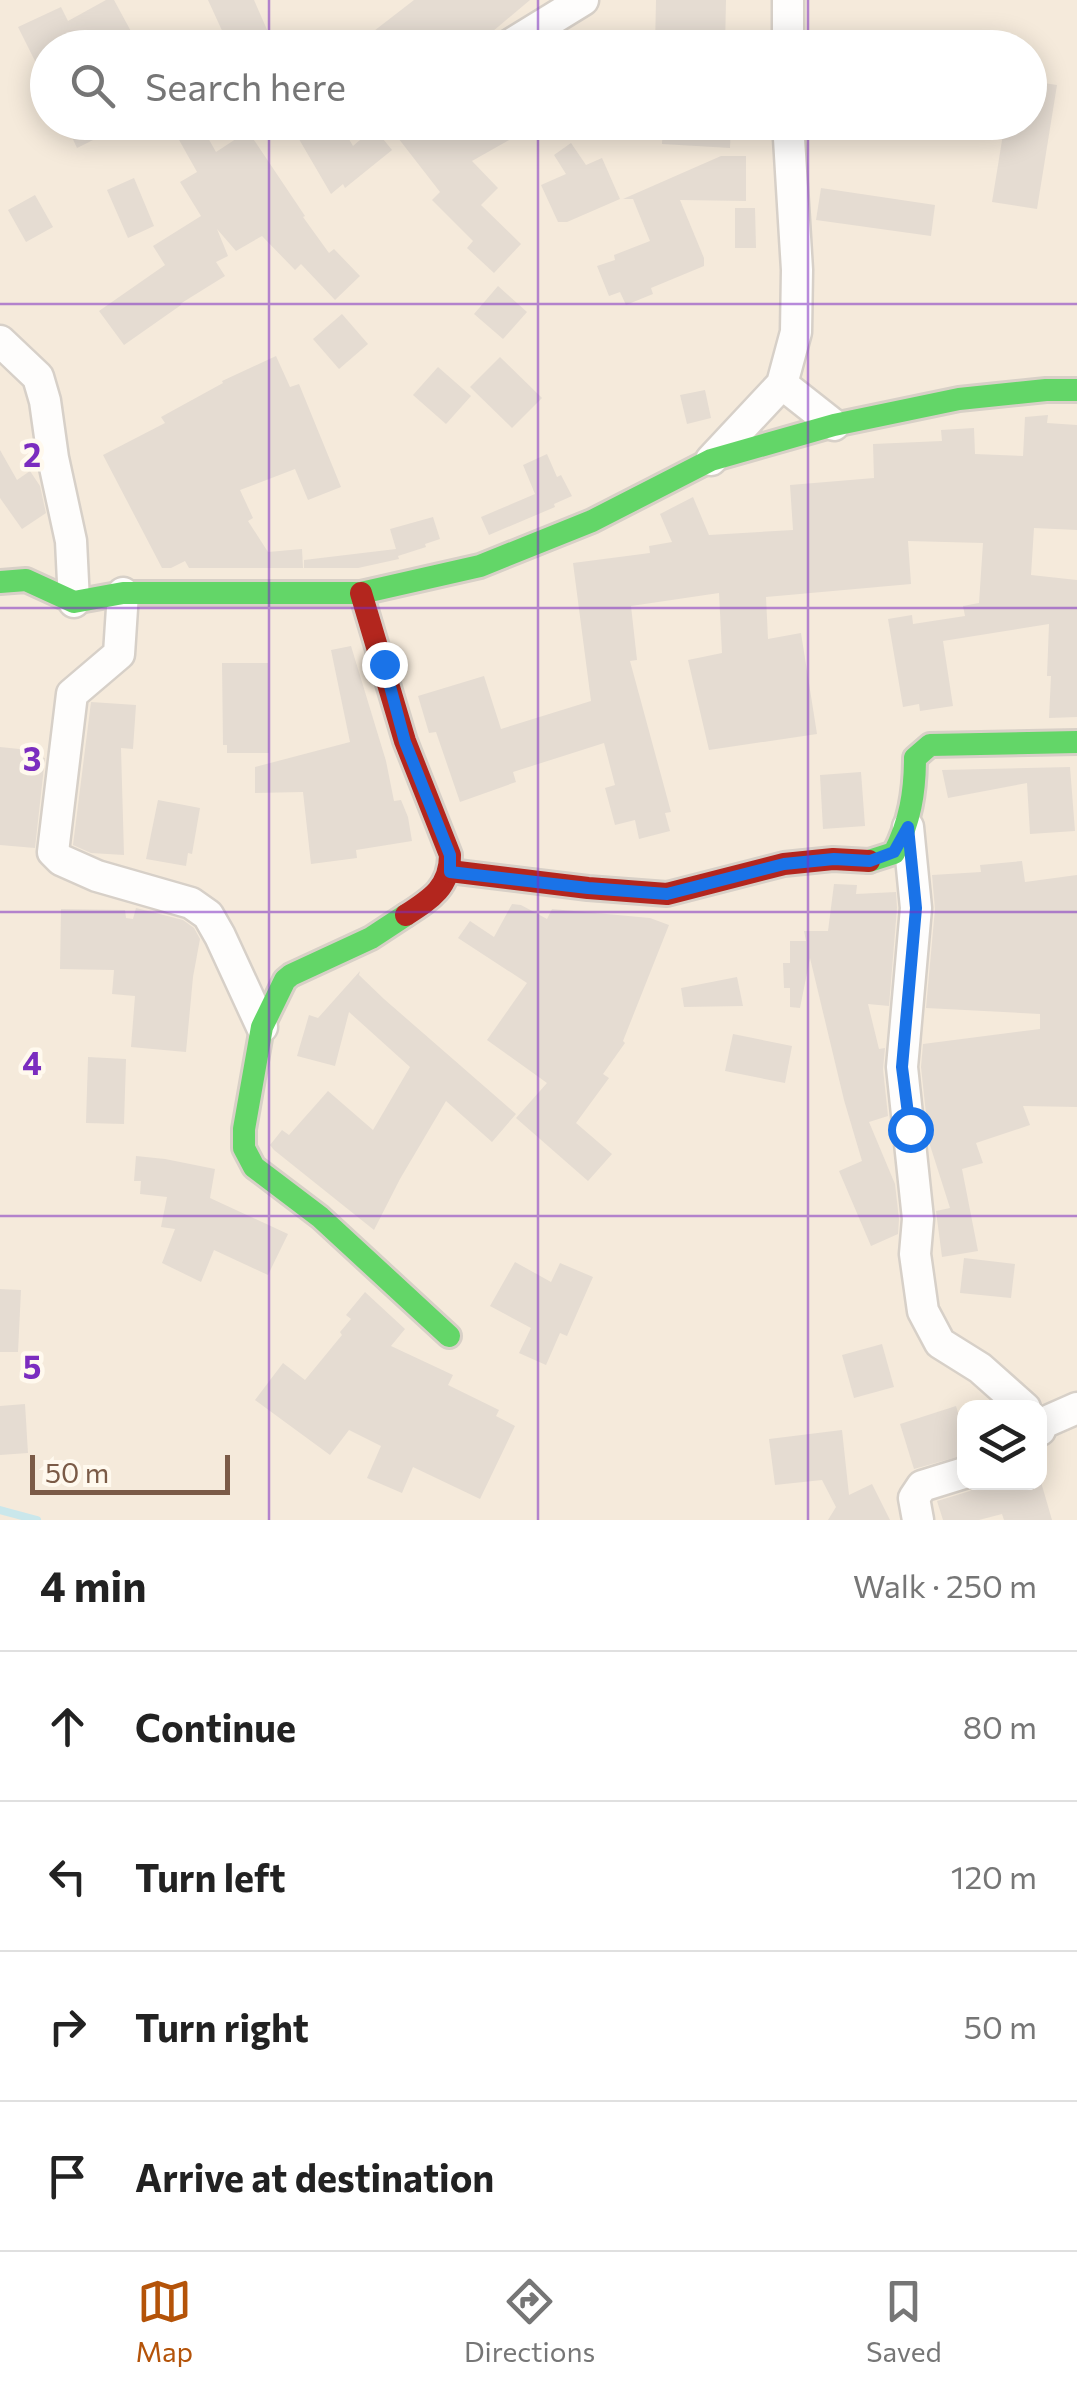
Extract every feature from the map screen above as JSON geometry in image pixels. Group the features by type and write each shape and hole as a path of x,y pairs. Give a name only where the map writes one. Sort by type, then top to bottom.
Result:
{"street":[{"path":"535,30 583,0"},
{"path":"788,0 788,30"},
{"path":"711,460 782,384 796,332 797,270 789,140"},
{"path":"0,341 38,377 71,541 74,602"},
{"path":"782,384 834,425"},
{"path":"0,582 26,580 74,602 123,594 361,592 480,566 592,521 711,460 834,425 959,398 1077,390"},
{"path":"361,592 405,742 450,855 450,872 443,886 420,906 371,938 285,980 262,1026 244,1148 254,1167 320,1217 449,1336"},
{"path":"123,594 120,654 72,694 53,852 61,860 97,876 191,903 208,915 262,1026"},
{"path":"1015,1400 980,1368 940,1343 923,1311 915,1254 918,1219 902,1067 916,908 908,827 915,758 930,745 1077,742"},
{"path":"450,872 667,894 784,864 834,859 870,861 894,852 908,827"},
{"path":"235,970 285,980"},
{"path":"1047,1417 1077,1408"},
{"path":"918,1520 914,1498 922,1486 957,1475"}],"shaded area":[{"path":"0,0 1077,0 1077,1520 0,1520"}],"building":[{"path":"106,0 114,0 130,30 30,30 30,51 18,27 61,7 68,21"},
{"path":"208,0 254,0 267,30 222,30"},
{"path":"414,0 530,0 494,30 375,30"},
{"path":"656,0 726,0 725,30 655,30"},
{"path":"1047,84 1057,85 1037,209 992,202 1002,140 1047,140"},
{"path":"73,140 93,140 77,148"},
{"path":"179,140 209,140 216,152 234,140 254,140 329,253 334,249 360,276 335,300 301,264 295,270 262,236 236,251 217,229 228,256 216,262 225,276 124,345 99,311 165,265 153,246 201,216 180,182 197,172"},
{"path":"300,140 350,140 353,146 360,140 384,140 392,150 345,188 343,184 331,194"},
{"path":"400,140 509,140 472,161 498,188 481,205 521,244 494,273 467,248 473,241 432,200 440,192"},
{"path":"662,140 730,140 730,148 662,144"},
{"path":"571,143 586,165 602,158 620,199 567,222 558,222 541,185 566,174 554,155"},
{"path":"721,156 746,156 746,201 680,200 704,266 651,288 653,294 626,305 620,292 609,296 597,266 650,241 633,199 623,199"},
{"path":"134,178 154,226 128,238 107,190"},
{"path":"821,188 935,205 931,236 816,220"},
{"path":"35,195 53,227 26,242 8,210"},
{"path":"735,208 755,208 756,248 735,248"},
{"path":"498,286 527,312 503,339 474,314"},
{"path":"342,314 368,344 339,369 313,339"},
{"path":"276,356 290,387 299,384 341,487 308,500 295,469 240,490 253,518 248,521 268,552 302,549 303,568 189,568 185,561 162,568 103,455 165,423 161,417 222,381"},
{"path":"500,357 542,398 512,428 470,387"},
{"path":"438,367 471,396 446,424 413,395"},
{"path":"705,390 711,418 687,424 680,395"},
{"path":"1048,415 1047,423 1077,425 1077,530 1034,528 1031,575 1077,580 1077,717 1049,718 1049,624 943,641 953,706 920,711 919,704 903,707 888,619 912,615 913,624 965,616 963,606 979,603 983,543 908,541 911,584 766,597 768,639 801,633 817,734 709,750 688,660 722,653 719,593 631,606 637,660 630,661 671,812 665,813 670,831 639,839 635,820 615,825 605,788 615,785 604,743 513,772 516,782 460,802 436,732 429,733 418,696 484,676 501,729 591,701 573,563 650,553 649,546 672,542 660,514 693,497 709,535 793,530 790,485 874,478 873,444 942,441 941,430 974,428 975,454 1023,456 1025,417"},
{"path":"0,450 17,480 30,471 40,486 46,513 22,529 0,498"},
{"path":"547,454 557,477 561,475 572,496 489,535 481,517 535,494 523,465"},
{"path":"433,517 440,539 398,556 399,559 358,568 304,568 304,560 396,549 390,529"},
{"path":"351,646 394,801 401,800 412,841 356,850 357,858 311,864 303,792 255,793 255,767 350,742 331,650"},
{"path":"222,663 268,663 269,753 227,753 227,745 223,745"},
{"path":"91,702 136,705 133,749 121,748 124,855 91,853 73,845"},
{"path":"0,747 29,750 28,756 45,758 35,848 0,845"},
{"path":"1070,767 1075,831 1030,834 1027,783 948,798 942,770"},
{"path":"861,772 865,826 823,829 820,775"},
{"path":"158,800 200,808 192,854 188,853 186,866 146,859"},
{"path":"1022,861 1025,882 1077,875 1077,1107 1023,1106 1030,1125 976,1143 983,1163 962,1169 978,1251 942,1257 936,1211 950,1208 929,1142 921,1067 923,1044 1040,1029 1040,1014 926,1008 935,909 932,875 981,872 980,865"},
{"path":"834,884 857,885 856,894 896,892 889,1006 868,1004 879,1049 885,1048 888,1116 869,1122 895,1184 898,1234 871,1246 839,1171 862,1161 810,958 800,1008 790,1007 790,988 784,988 783,963 790,963 790,941 806,941 804,931 828,931"},
{"path":"512,904 547,919 552,909 650,918 669,925 625,1043 603,1074 609,1078 576,1123 612,1154 588,1181 516,1118 547,1083 487,1040 527,983 458,938 470,921 494,937"},
{"path":"136,908 183,920 200,939 186,1052 131,1047 135,996 112,994 114,970 60,969 61,909 125,910 126,918 133,919"},
{"path":"360,971 359,975 384,999 516,1114 492,1142 446,1101 374,1230 270,1145 282,1130 289,1135 328,1091 373,1130 410,1067 349,1012 335,1066 297,1056 309,1015 318,1018"},
{"path":"737,977 743,1006 684,1007 681,988"},
{"path":"733,1034 792,1046 785,1083 725,1071"},
{"path":"88,1057 126,1059 124,1124 86,1123"},
{"path":"136,1156 215,1169 210,1198 288,1234 268,1275 214,1250 201,1282 162,1263 175,1229 161,1227 167,1197 140,1194 141,1181 134,1181"},
{"path":"964,1258 1015,1264 1011,1298 960,1293"},
{"path":"515,1262 551,1282 560,1263 593,1277 567,1336 560,1333 546,1365 519,1353 531,1328 490,1306"},
{"path":"0,1289 21,1290 18,1352 0,1352"},
{"path":"365,1292 405,1329 391,1346 453,1375 448,1385 499,1410 496,1416 515,1426 480,1499 413,1467 402,1493 367,1478 381,1446 349,1430 330,1455 255,1400 283,1363 305,1380 342,1335 340,1332 351,1319 346,1315"},
{"path":"882,1344 894,1387 854,1398 842,1355"},
{"path":"25,1404 28,1453 0,1455 0,1406"},
{"path":"956,1406 957,1457 914,1469 900,1424"},
{"path":"842,1430 849,1495 872,1484 890,1520 828,1520 836,1507 822,1480 775,1485 769,1439"},
{"path":"1043,1490 1052,1520 1004,1520 1002,1514 979,1520 943,1520 937,1501 970,1491"}],"waterway":[{"path":"0,1510 37,1520"}],"traffic: fast":[{"path":"0,582 26,580 74,602 123,593 361,593 480,566 592,521 711,460 834,425 959,399 1077,390"},
{"path":"869,861 894,853 910,807 915,758 930,745 1077,742"},
{"path":"406,915 371,938 285,980 262,1027 244,1148 254,1167 320,1217 449,1336"}],"traffic: jam":[{"path":"361,593 405,741 450,855 443,884 406,915"},
{"path":"450,871 667,894 784,864 833,859 869,861"}],"route":[{"path":"384,664 405,742 450,855 450,872 667,894 784,864 834,859 870,861 894,852 908,827 916,908 902,1067 910,1129"}]}
